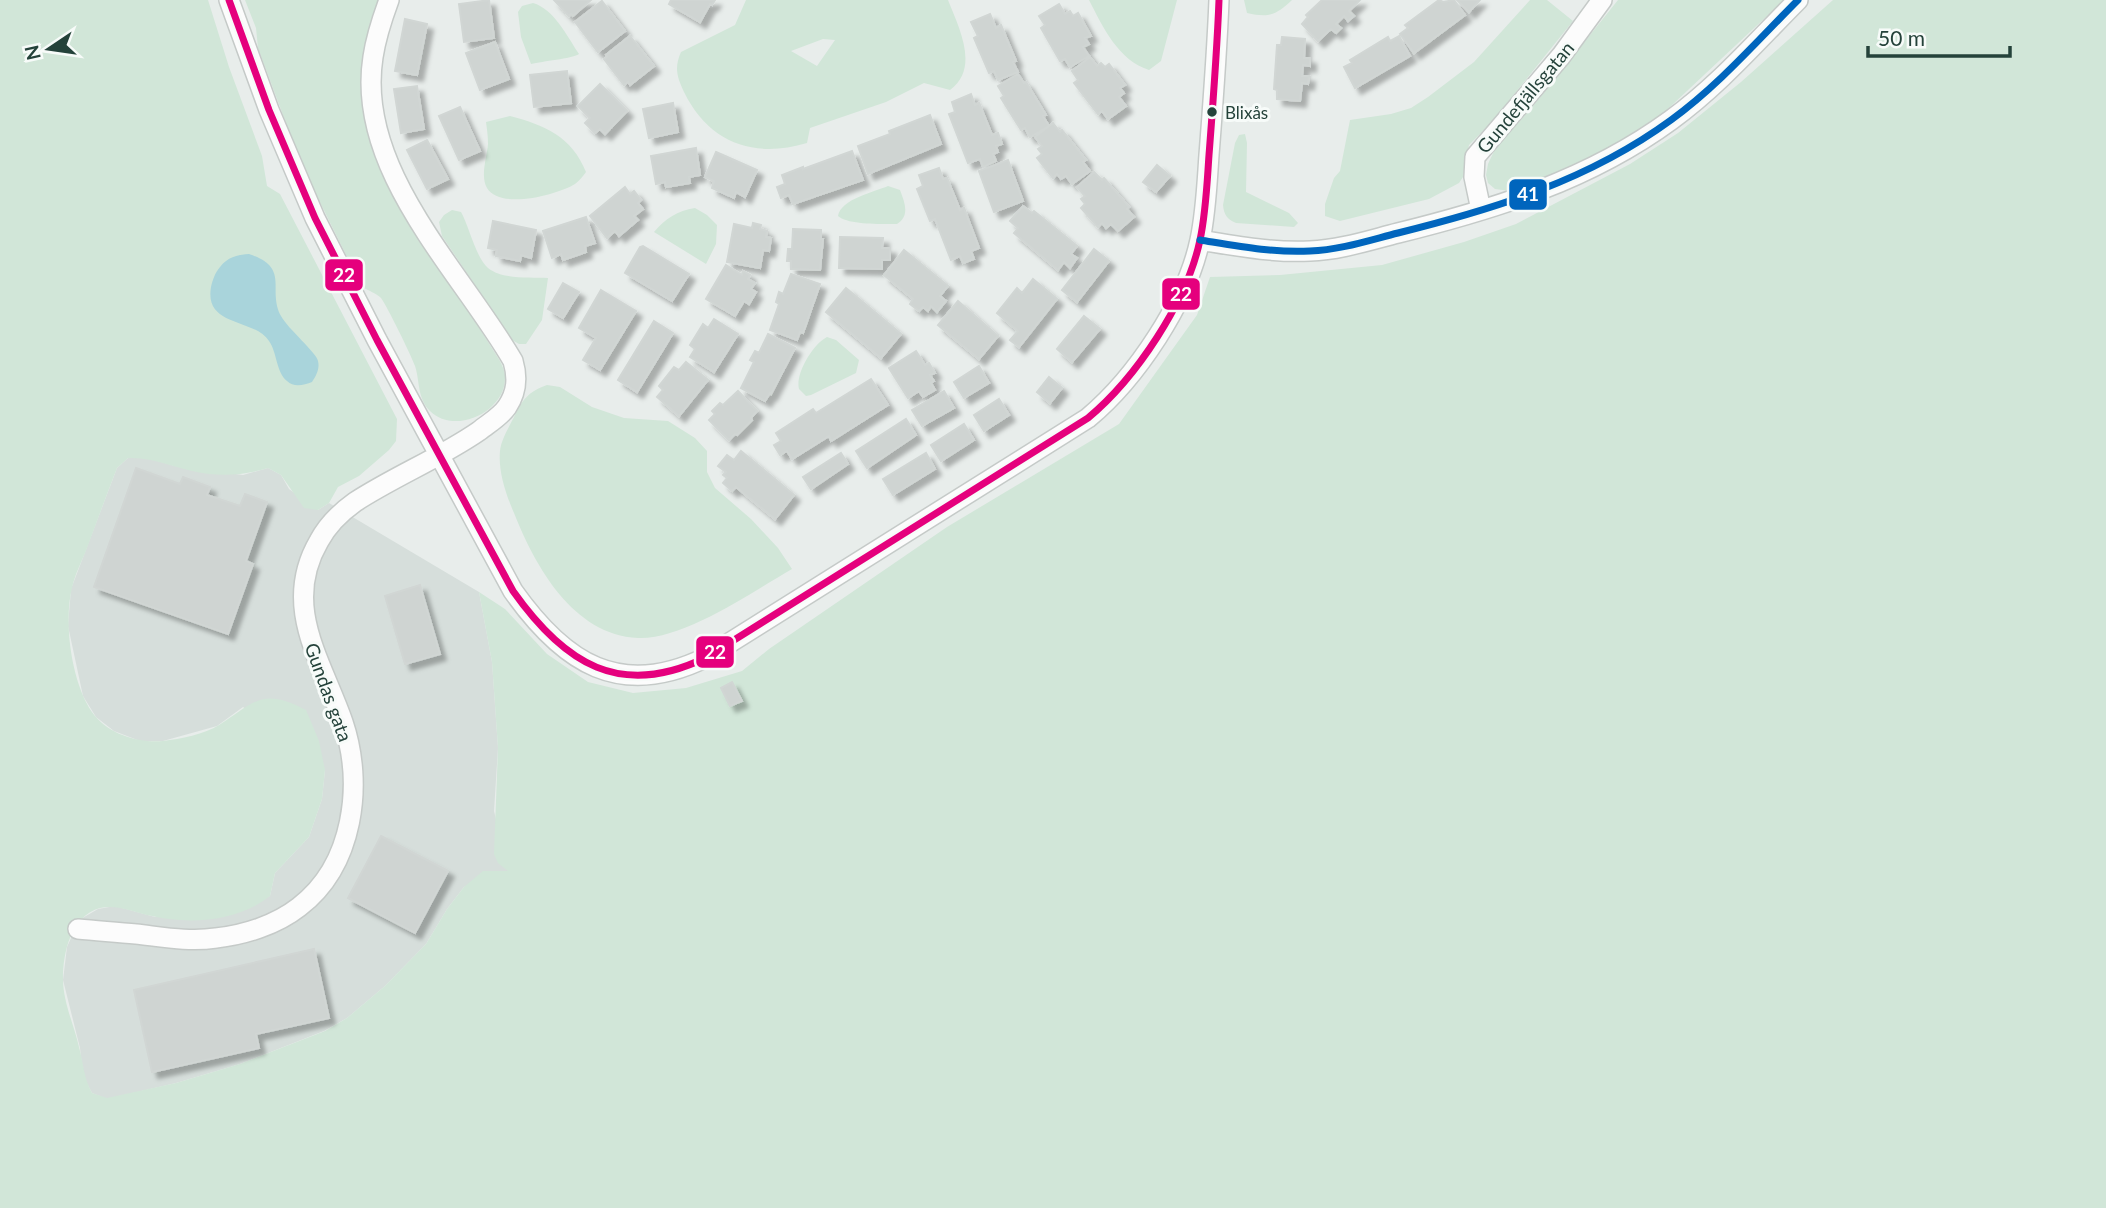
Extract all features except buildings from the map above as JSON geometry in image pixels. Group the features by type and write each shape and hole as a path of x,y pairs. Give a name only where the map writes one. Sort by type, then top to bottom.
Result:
{"street":[{"path":"229,0 268,110 315,218 377,340 513,591 533,618 557,643 578,659 599,668 634,675 670,672 707,657 1087,418 1125,384 1168,319 1194,261 1200,240 1219,0"},
{"name":"Gundas gata","path":"78,929 191,940 234,935 272,922 300,906 327,878 348,829 353,809 354,779 343,723 310,645 304,620 303,593 307,569 318,541 335,520 354,503 439,455 497,418 513,396 517,374 505,346 419,220 385,155 371,90 372,58 378,29 389,0"},
{"name":"Gundefjällsgatan","path":"1481,210 1474,177 1475,157 1561,56 1602,0"},
{"path":"1200,240 1279,252 1329,250 1481,210 1574,178 1671,120 1712,86 1798,0"}],"shaded area":[{"path":"144,457 175,466 243,475 268,468 281,475 289,489 318,510 329,503 479,592 492,662 498,748 494,811 509,871 464,887 426,944 385,986 347,1018 324,1031 240,1064 107,1099 92,1093 83,1076 80,1048 63,980 67,947 79,920 98,909 115,906 155,917 270,896 275,873 309,837 322,799 325,770 243,707 217,726 163,741 140,741 114,731 96,717 83,696 68,626 71,589 117,468 128,458"}],"green space":[{"path":"0,0 208,0 262,156 267,186 280,194 397,419 396,441 389,450 359,476 338,487 329,503 318,510 304,508 281,475 268,468 217,475 128,458 117,468 75,578 69,602 69,636 75,672 80,689 95,716 117,733 144,741 163,741 207,731 260,700 279,699 306,710 319,741 325,770 322,799 309,837 275,873 270,896 244,911 214,919 167,919 120,908 100,908 90,912 76,927 65,958 65,996 89,1087 92,1093 107,1098 176,1083 240,1064 325,1031 347,1018 385,986 426,944 464,887 483,871 508,871 498,863 494,854 498,748 492,662 479,592 505,609 547,654 588,682 633,693 686,688 742,671 769,649 947,527 1119,424 1197,315 1210,277 1280,275 1382,265 1516,224 1630,164 1678,133 1741,82 1833,0 2106,0 2106,1208 0,1208"},
{"path":"245,0 379,0 371,22 363,64 364,104 368,125 379,168 502,366 505,376 498,400 478,416 453,421 440,418 426,406 415,366 393,320 381,298 362,287 302,166 258,48 256,28"},
{"path":"746,0 948,0 964,47 964,71 950,90 924,83 886,102 810,128 807,143 769,149 751,147 735,143 706,124 684,92 677,72 681,52 735,25","holes":["823,39 835,40 817,66 791,51"]},
{"path":"1089,0 1177,0 1161,61 1149,70 1129,59 1113,41"},
{"path":"1244,0 1292,0 1277,12 1261,15 1247,13"},
{"path":"1530,0 1547,0 1573,21 1492,122 1469,145 1463,177 1459,183 1429,199 1340,221 1325,216 1325,204 1334,178 1340,171 1350,120 1391,114 1411,108 1428,97 1474,62"},
{"path":"1618,0 1784,0 1655,121 1621,142 1535,184 1510,191 1495,189 1488,183 1486,175 1495,149"},
{"path":"533,3 554,17 579,54 531,64 521,37 518,12 522,6"},
{"path":"510,116 556,134 573,150 586,172 575,184 543,196 516,199 494,195 487,188 484,178 488,144 486,122"},
{"path":"1245,134 1246,192 1289,213 1298,223 1294,227 1236,223 1225,214 1223,205 1235,143 1239,135"},
{"path":"888,186 900,190 905,204 904,217 897,224 857,222 838,216 840,210 851,201"},
{"path":"695,208 717,225 716,244 706,264 654,232 672,216"},
{"path":"452,210 461,212 480,257 488,268 509,276 548,278 542,320 526,344 512,340 442,236 439,222"},
{"path":"827,337 836,340 859,360 856,373 806,396 799,389 798,383 802,368 816,346"},
{"path":"547,385 560,387 592,407 624,418 668,421 695,438 707,451 707,472 715,488 751,519 778,548 792,569 717,613 656,637 638,638 615,634 594,625 576,611 545,575 523,533 503,483 500,467 502,442 527,397"}],"water":[{"path":"249,254 270,266 276,280 277,306 281,316 316,357 318,370 312,382 299,385 290,383 283,377 272,346 262,334 222,316 215,309 211,300 211,287 217,272 229,259"}],"transit line":[{"name":"22","path":"229,0 269,110 315,218 377,340 513,591 532,616 574,655 596,667 621,674 647,675 676,669 707,657 1088,418 1124,382 1172,313 1184,288 1200,240 1207,187 1219,0"},
{"name":"41","path":"1200,240 1282,251 1332,249 1470,214 1540,190 1607,160 1671,120 1721,78 1798,0"}],"place":[{"name":"Blixås","path":"1212,112"}]}
